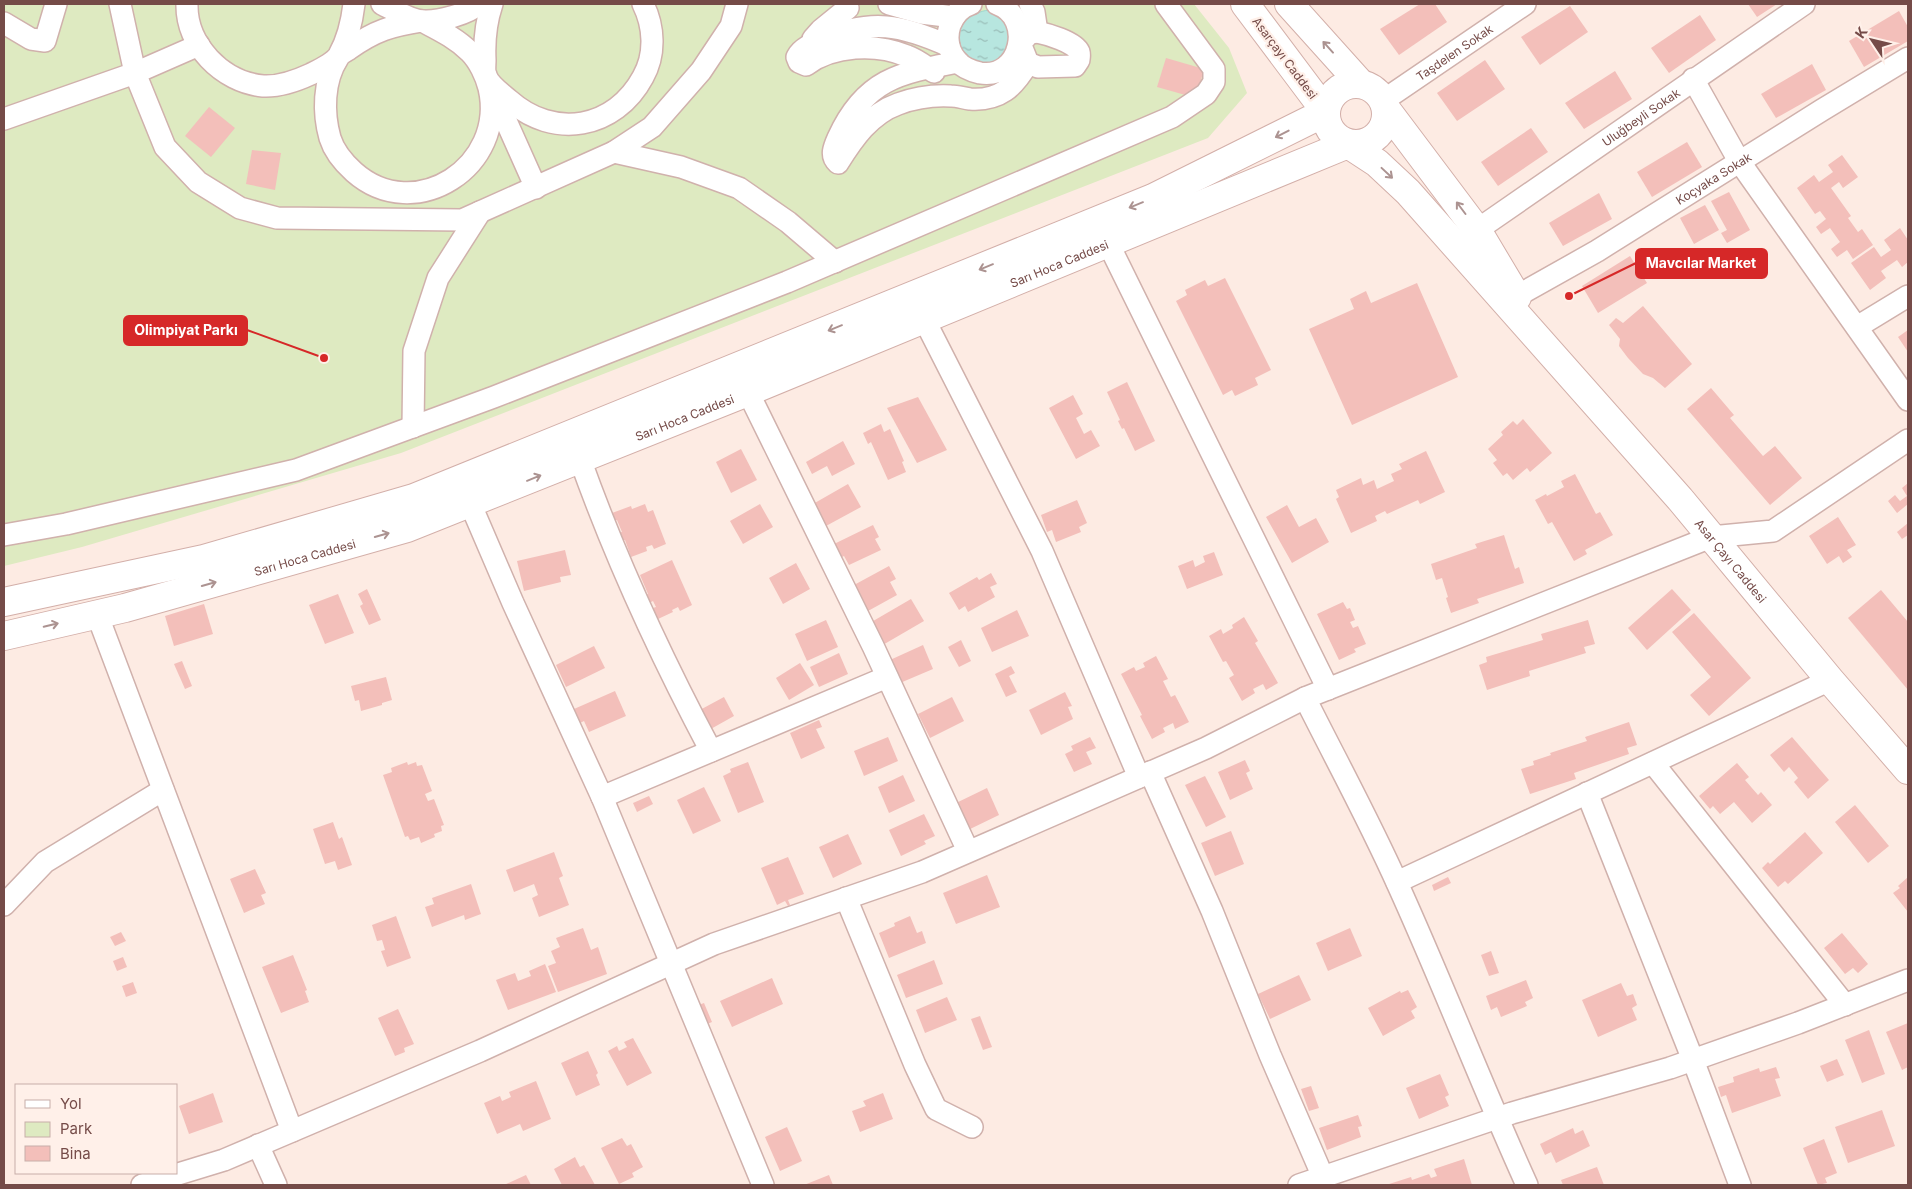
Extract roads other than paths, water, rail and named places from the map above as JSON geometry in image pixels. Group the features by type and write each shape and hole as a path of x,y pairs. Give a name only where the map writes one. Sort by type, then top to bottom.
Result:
{"street":[{"path":"4,23 31,39 45,41 56,4"},
{"path":"120,4 135,73 165,147 198,182 240,208 277,218 462,220 614,152 652,127 701,71 731,26 738,4"},
{"path":"187,4 186,13 195,39 211,62 235,78 263,86 292,83 318,71 369,34 396,26 452,17 475,8 479,4"},
{"path":"354,4 351,25 326,92 325,118 331,142 344,162 362,179 385,190 410,193 434,188 458,176 478,156 489,130 492,103 486,76 484,38 492,4"},
{"path":"382,4 449,35 471,52 486,76 536,188"},
{"path":"486,76 517,107 540,120 566,125 592,122 616,110 635,92 648,69 653,43 650,17 643,4"},
{"path":"889,4 921,13 954,17"},
{"path":"954,54 948,31 959,11 971,4"},
{"path":"997,4 1010,11 1020,31 1028,38 1052,36 1074,46 1079,52 1080,60 1075,66 1038,67 1028,63"},
{"path":"954,54 928,68 895,77 878,87 858,103 835,146 833,155 835,160 838,163 857,133 878,115 896,105 939,96 989,98 1010,89 1028,63 1028,38 1034,12 1030,4"},
{"path":"4,535 66,524 296,470 512,390 835,262 1172,118 1206,94 1214,82 1214,69 1166,4"},
{"name":"Asarçayı Caddesi","path":"1245,4 1326,112"},
{"path":"1289,4 1361,84"},
{"name":"Taşdelen Sokak","path":"1385,105 1525,4"},
{"name":"Uluğbeyli Sokak","path":"1477,230 1804,4"},
{"path":"806,47 841,5"},
{"path":"961,97 939,75 908,56 888,50 863,48 831,52 806,65 799,62 797,57 799,52 806,47 834,35 869,26 895,26 913,31 954,54 971,71 984,74 996,72 1007,65 1028,38"},
{"path":"4,119 135,73 199,45"},
{"name":"Koçyaka Sokak","path":"1517,296 1597,251 1908,58"},
{"path":"1693,79 1740,161 1908,400"},
{"path":"1352,84 1361,84 1378,92 1385,105 1477,230 1551,354 1408,192 1377,163 1331,132 1326,112 1331,96 1337,90 1352,84"},
{"path":"1348,144 1358,145 1376,137 1383,129 1386,120 1385,105"},
{"name":"Sarı Hoca Caddesi","path":"4,602 204,559 414,498 1153,198 1326,112"},
{"name":"Sarı Hoca Caddesi","path":"4,636 97,614 407,528 748,392 1348,144"},
{"path":"614,152 681,167 739,188 788,222 835,262"},
{"path":"413,427 414,351 438,278 480,212"},
{"path":"1108,243 1328,689"},
{"path":"1857,327 1908,296"},
{"path":"924,319 1042,551 1144,774 1212,911 1270,1055 1323,1177"},
{"name":"Asar Çayı Caddesi","path":"1551,354 1680,499 1830,680 1908,770"},
{"path":"748,392 887,677 968,851"},
{"path":"142,1185 224,1160 258,1146 480,1051 714,944 922,872 1206,748 1305,698 1711,537 1774,531 1908,440"},
{"path":"580,459 601,518 669,671 711,751"},
{"path":"470,503 513,603 602,797 763,1185"},
{"path":"97,614 292,1131"},
{"path":"602,797 887,677"},
{"path":"1397,882 1830,680"},
{"path":"1305,698 1397,882 1448,996 1497,1118 1527,1185"},
{"path":"1653,763 1845,1005"},
{"path":"4,905 45,862 163,790"},
{"path":"1587,793 1693,1060 1740,1185"},
{"path":"846,898 915,1065 936,1109 972,1127"},
{"path":"1299,1185 1497,1118 1670,1068 1845,1005 1908,980"},
{"path":"258,1146 276,1185"}],"water":[{"path":"989,10 996,12 1007,22 1013,44 996,64 970,61 960,49 958,41 958,34 964,22 975,14"}],"place":[{"name":"Mavcılar Market","path":"1569,296"},
{"name":"Olimpiyat Parkı","path":"324,358"}]}
